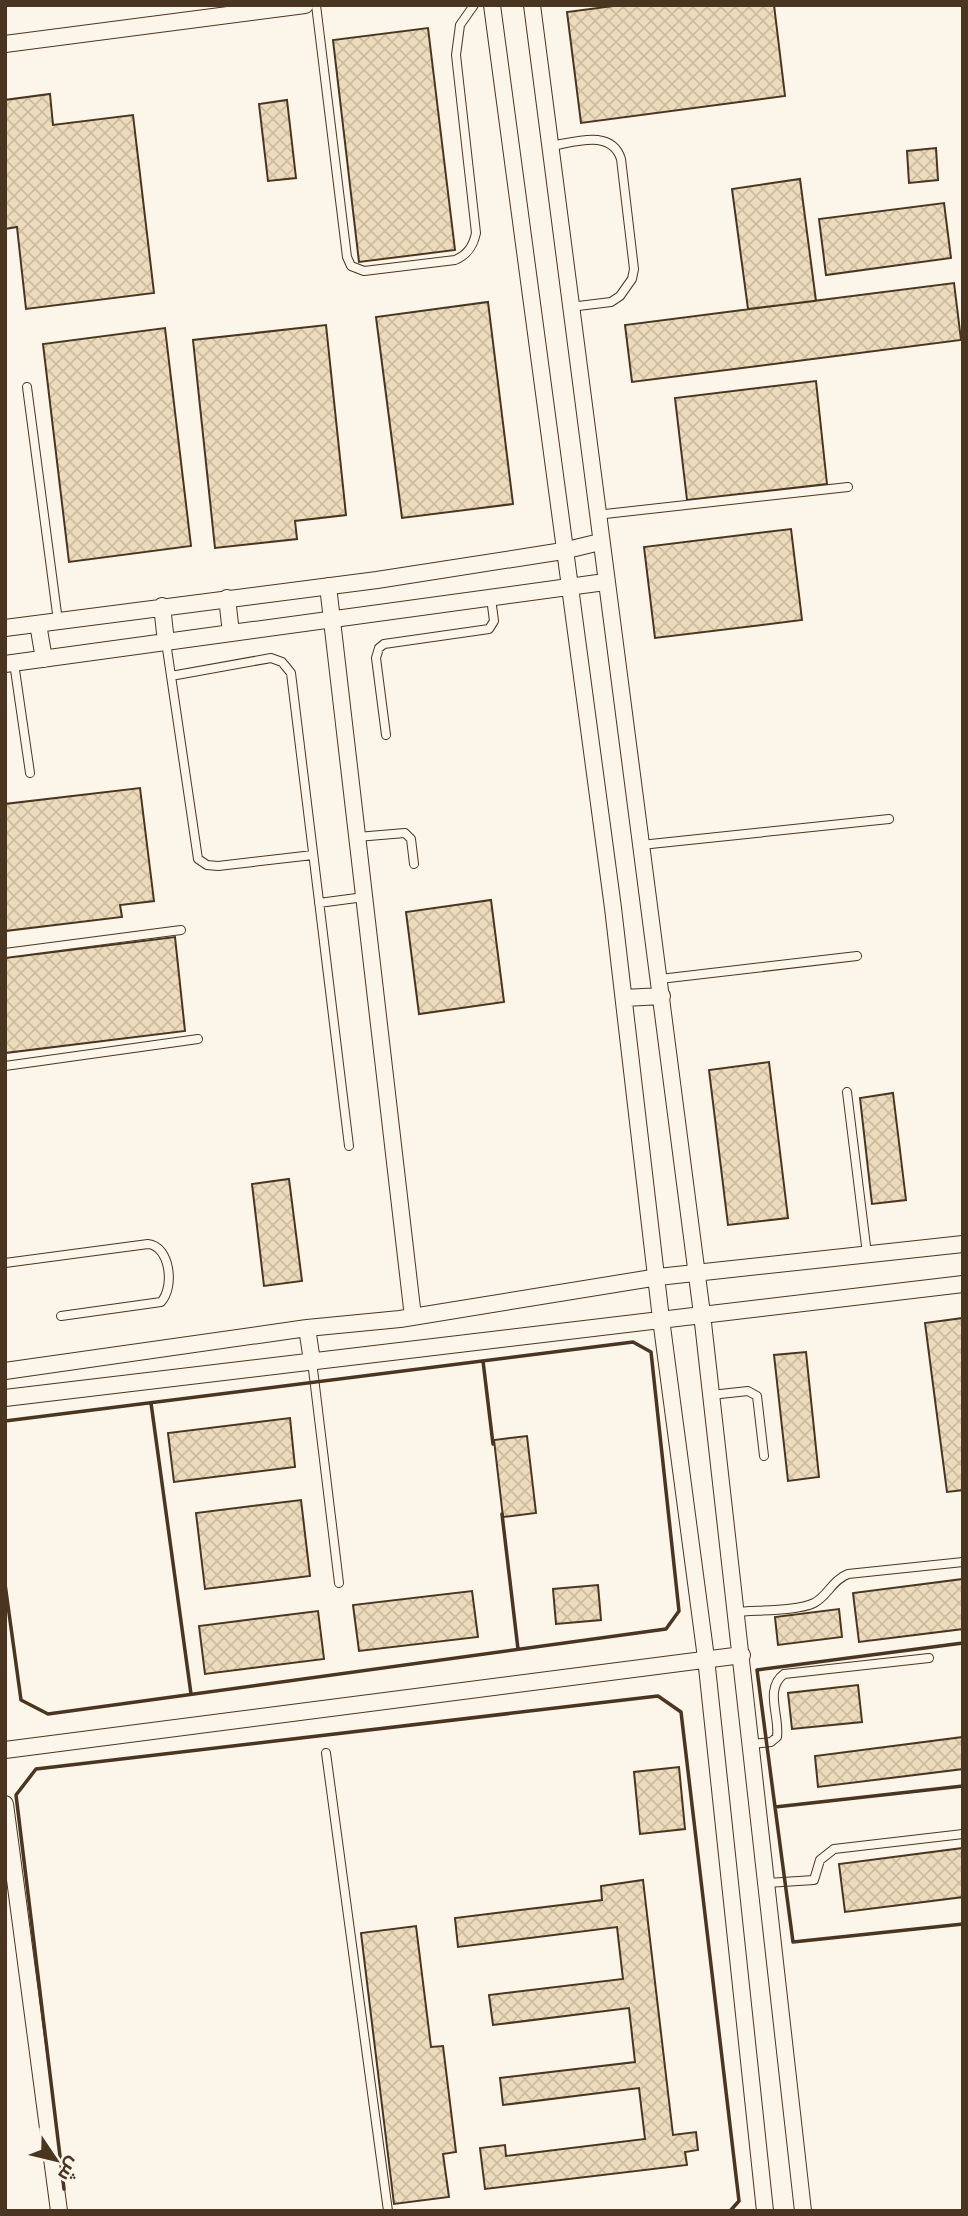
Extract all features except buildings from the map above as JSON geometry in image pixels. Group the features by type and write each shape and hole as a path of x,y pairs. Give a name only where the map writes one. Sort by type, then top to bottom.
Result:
{"street":[{"path":"5,44 305,5"},
{"path":"492,5 659,1277 661,1318 706,1658 765,2211"},
{"path":"532,5 596,515 661,987 702,1314 803,2211"},
{"path":"5,628 328,586 563,551 600,542"},
{"path":"10,664 605,582"},
{"path":"328,586 413,1317"},
{"path":"227,598 231,633"},
{"path":"162,606 166,642"},
{"path":"38,624 44,659"},
{"path":"624,998 661,987"},
{"path":"5,1371 307,1328 413,1317 659,1277 963,1244"},
{"path":"5,1398 963,1284"},
{"path":"307,1328 312,1361"},
{"path":"5,1749 742,1655"},
{"path":"5,1804 59,2211"}],"lane":[{"path":"316,5 347,257 355,269 364,271 455,260 463,257 474,242 476,233 456,55 460,25 474,5"},
{"path":"550,146 598,139 615,148 621,159 633,255 632,279 620,296 611,302 570,307"},
{"path":"27,387 58,621"},
{"path":"596,515 848,487"},
{"path":"386,735 376,658 379,648 384,644 489,629 494,621 491,598"},
{"path":"166,642 198,859 207,866 218,866 313,855"},
{"path":"171,676 271,658 287,667 291,673 349,1146"},
{"path":"10,664 30,773"},
{"path":"641,845 889,819"},
{"path":"357,837 405,833 411,839 414,864"},
{"path":"319,903 364,897"},
{"path":"5,953 181,930"},
{"path":"661,987 858,956"},
{"path":"5,1066 198,1039"},
{"path":"847,1092 867,1254"},
{"path":"5,1263 148,1244 161,1248 165,1254 169,1288 161,1302 61,1316"},
{"path":"312,1361 339,1583"},
{"path":"711,1395 748,1391 757,1396 764,1456"},
{"path":"736,1612 810,1605 823,1596 835,1581 848,1574 963,1562"},
{"path":"752,1744 771,1742 777,1737 773,1690 784,1674 929,1658"},
{"path":"326,1753 388,2211"},
{"path":"767,1883 814,1880 820,1860 834,1850 963,1834"}],"wall":[{"path":"5,1421 633,1342 651,1352 679,1611 666,1629 48,1714 21,1700 5,1584"},
{"path":"483,1361 493,1444"},
{"path":"151,1403 191,1694"},
{"path":"502,1514 518,1649"},
{"path":"775,1807 757,1670 963,1643"},
{"path":"64,2189 16,1795 36,1769 658,1696 681,1712 739,2201 730,2211"},
{"path":"963,1786 775,1807 793,1942 963,1924"}]}
